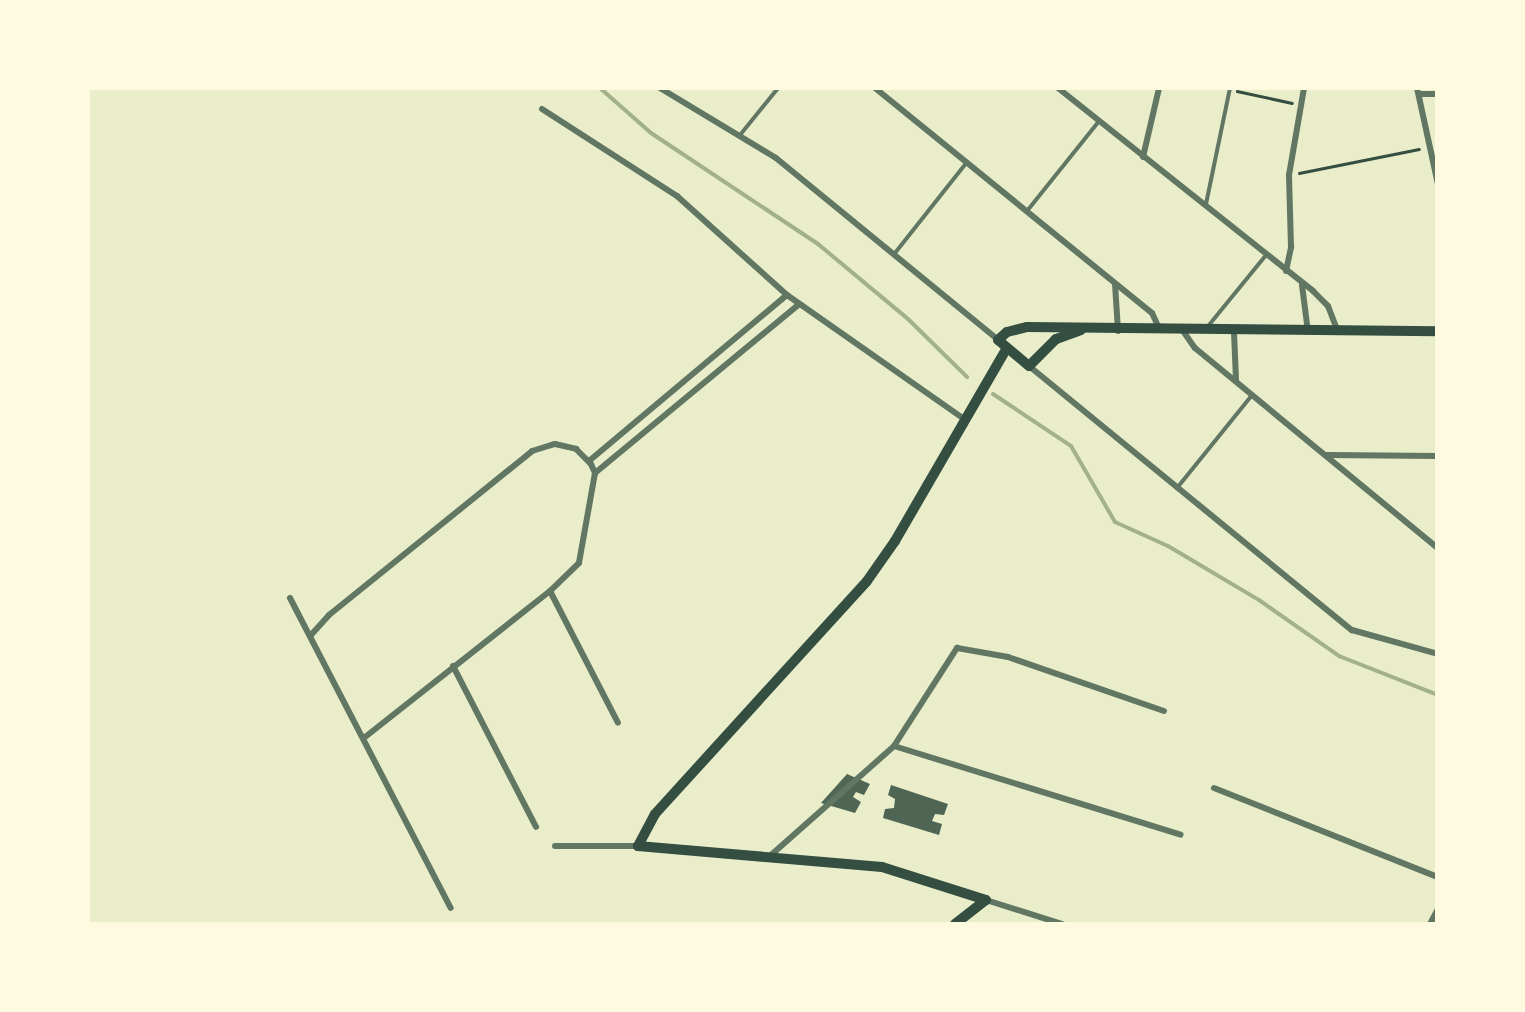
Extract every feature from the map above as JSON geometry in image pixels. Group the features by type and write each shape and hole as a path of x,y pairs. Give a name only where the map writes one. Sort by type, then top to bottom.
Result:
{"main road":[{"path":"986,900 882,867 638,846 654,814 867,582 896,541 1003,344 1021,328 1438,332"},
{"path":"1003,344 1029,366 1056,340 1081,330"},
{"path":"955,924 986,900"}],"street":[{"path":"662,88 776,158 1003,344"},
{"path":"875,88 1152,313 1160,331"},
{"path":"1058,88 1328,306 1338,333"},
{"path":"1143,158 1159,88"},
{"path":"1286,271 1292,247 1290,175 1304,88"},
{"path":"1438,94 1418,91 1438,184"},
{"path":"542,110 677,196 787,295 964,419"},
{"path":"1115,282 1118,331"},
{"path":"1302,284 1308,333"},
{"path":"590,462 787,295"},
{"path":"595,473 799,304"},
{"path":"1182,331 1195,348 1438,548"},
{"path":"1234,332 1231,356 1236,381"},
{"path":"1029,366 1352,630 1438,654"},
{"path":"311,635 328,615 532,451 554,444 576,449 590,462 595,473 578,563 550,591 366,737"},
{"path":"1326,455 1438,456"},
{"path":"550,591 618,723"},
{"path":"290,598 366,737 451,908"},
{"path":"771,855 894,746 926,702 957,648 968,647 1164,711"},
{"path":"453,666 536,827"},
{"path":"894,746 1181,835"},
{"path":"1214,788 1438,877"},
{"path":"798,835 798,858"},
{"path":"555,846 638,846"},
{"path":"986,900 1062,924"},
{"path":"1430,924 1438,909"}],"lane":[{"path":"740,134 778,88"},
{"path":"1204,208 1230,88"},
{"path":"1027,211 1100,122"},
{"path":"894,254 967,162"},
{"path":"1204,332 1266,255"},
{"path":"1177,488 1252,395"}],"path":[{"path":"1230,88 1301,105"},
{"path":"1290,175 1430,147"}],"building":[{"path":"847,774 870,784 864,795 856,792 853,797 861,802 855,813 821,803"},
{"path":"891,785 948,804 944,815 935,814 932,821 942,824 939,835 883,818 885,809 894,808 895,799 888,795"}],"waterway":[{"path":"600,88 651,133 818,244 908,319 967,377"},
{"path":"993,394 1071,446 1115,522 1168,546 1259,600 1339,656 1438,695"}]}
